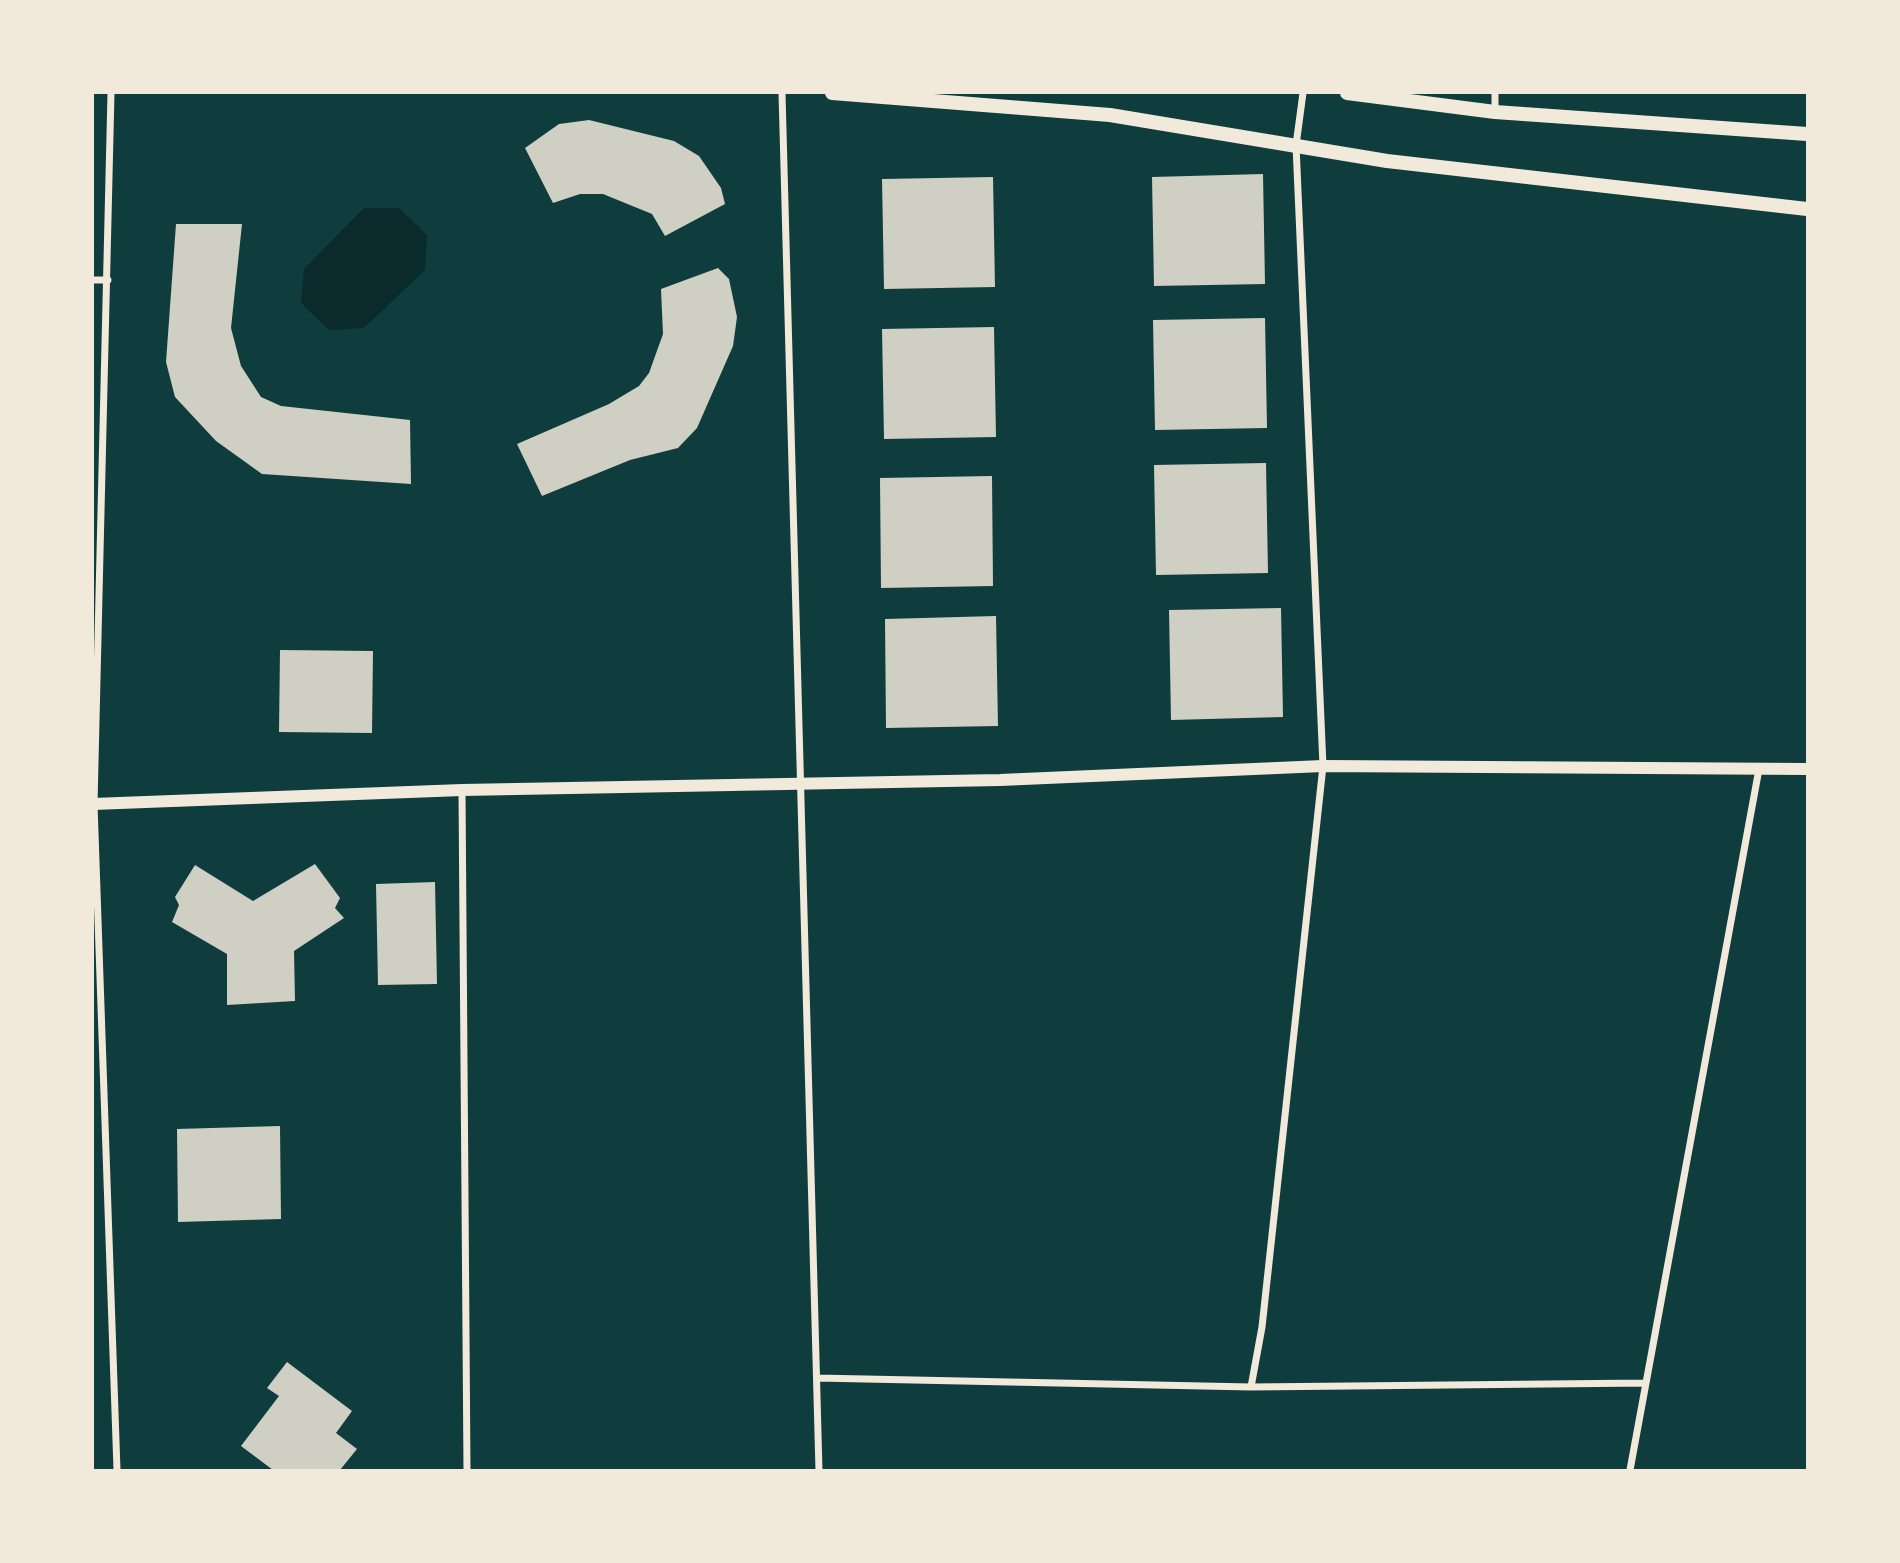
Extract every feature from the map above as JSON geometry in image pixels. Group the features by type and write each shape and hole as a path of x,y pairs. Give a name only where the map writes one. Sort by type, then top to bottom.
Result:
{"main road":[{"path":"832,93 1110,115 1387,161 1807,209"},
{"path":"1347,93 1495,112 1807,134"}],"street":[{"path":"111,93 93,804 117,1470"},
{"path":"782,93 819,1470"},
{"path":"1251,1387 1262,1327 1323,766 1296,145 1303,93"},
{"path":"1495,93 1495,112"},
{"path":"93,280 108,280"},
{"path":"93,804 463,790 1000,780 1323,766 1759,766 1807,769"},
{"path":"1630,1470 1759,766"},
{"path":"463,790 467,1470"},
{"path":"817,1378 1251,1387 1646,1383"}],"water":[{"path":"364,208 399,208 427,235 425,270 364,328 329,330 301,303 304,269"}],"building":[{"path":"589,120 674,141 699,156 721,188 725,204 665,236 652,214 603,194 580,194 553,203 525,148 559,124"},
{"path":"1263,174 1265,284 1154,286 1152,177"},
{"path":"993,177 995,287 884,289 882,179"},
{"path":"176,224 242,224 231,328 241,366 261,397 281,406 410,420 411,484 262,474 216,441 175,397 166,362"},
{"path":"718,268 729,279 737,317 733,346 697,428 678,448 630,460 542,496 517,444 609,404 639,386 649,373 663,334 661,289"},
{"path":"1265,318 1267,428 1155,430 1153,320"},
{"path":"994,327 996,437 884,439 882,329"},
{"path":"1266,463 1268,573 1156,575 1154,465"},
{"path":"992,476 993,586 881,588 880,478"},
{"path":"1281,608 1283,717 1171,720 1169,610"},
{"path":"996,616 998,726 886,728 885,619"},
{"path":"280,650 373,651 372,733 279,732"},
{"path":"315,864 340,898 335,908 344,918 294,951 295,1001 227,1005 227,954 172,922 179,905 175,897 195,865 253,901"},
{"path":"435,882 437,984 378,985 376,884"},
{"path":"280,1126 281,1219 178,1222 177,1129"},
{"path":"287,1362 352,1411 336,1433 357,1449 340,1470 273,1470 241,1446 279,1396 267,1388"}]}
